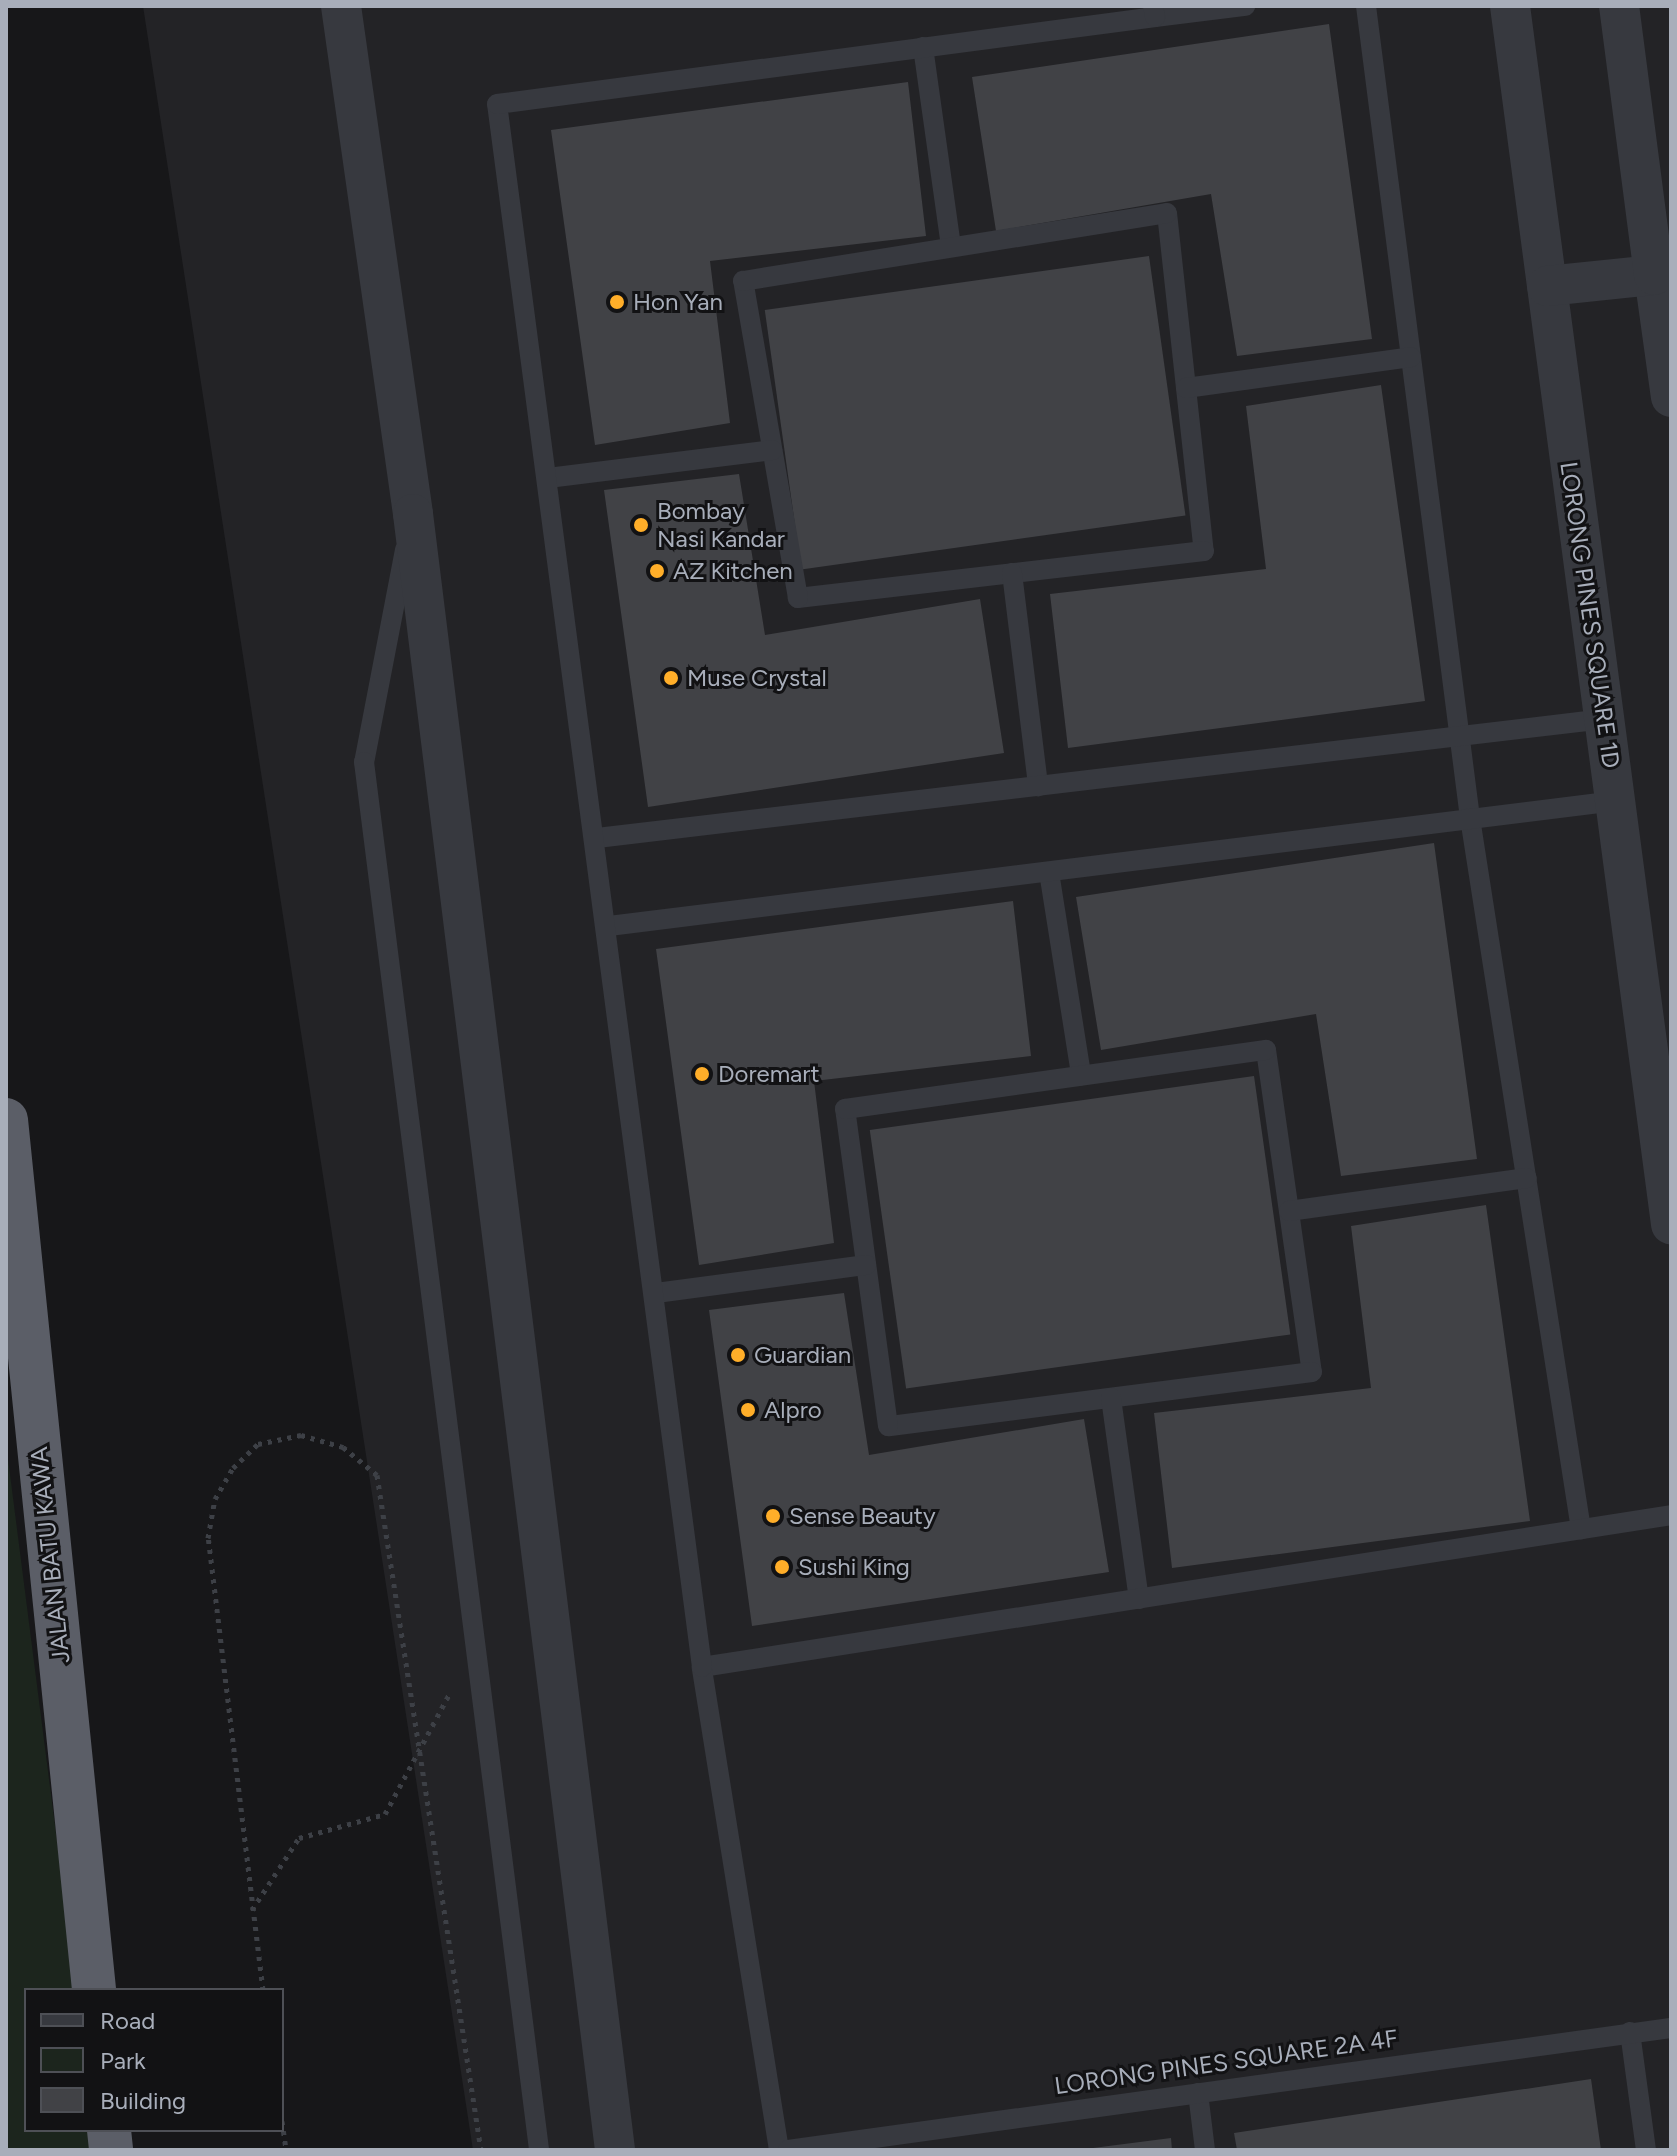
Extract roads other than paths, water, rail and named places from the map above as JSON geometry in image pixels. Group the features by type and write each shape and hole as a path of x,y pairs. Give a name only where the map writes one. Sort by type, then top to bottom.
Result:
{"highway":[{"name":"JALAN BATU KAWA","path":"6,1120 94,1988"}],"street":[{"path":"341,6 413,514 615,2150"},
{"name":"LORONG PINES SQUARE 1D","path":"1510,6 1671,1224"},
{"path":"1619,6 1671,397"},
{"path":"1547,286 1654,275"}],"lane":[{"path":"779,2150 702,1667 609,926 497,104 923,47 1154,12 1245,6"},
{"path":"1366,6 1470,818 1581,1529"},
{"path":"923,47 951,247"},
{"path":"1167,213 1204,551 798,598 743,281 951,247 1167,213"},
{"path":"1186,388 1411,357"},
{"path":"548,478 772,450"},
{"path":"413,514 364,762 474,1674 539,2150"},
{"path":"1012,573 1038,786"},
{"path":"597,838 1604,719"},
{"path":"609,926 1615,801"},
{"path":"1049,872 1081,1075"},
{"path":"1266,1050 1312,1372 888,1426 845,1109 1081,1075 1266,1050"},
{"path":"1289,1211 1527,1178"},
{"path":"656,1293 866,1265"},
{"path":"1111,1398 1139,1599"},
{"path":"702,1667 1671,1515"},
{"name":"LORONG PINES SQUARE 2A 4F","path":"788,2150 1671,2028"},
{"path":"1630,2032 1646,2150"},
{"path":"1198,2093 1205,2150"}],"place":[{"name":"Hon Yan","path":"617,302"},
{"name":"Bombay Nasi Kandar","path":"641,525"},
{"name":"AZ Kitchen","path":"657,571"},
{"name":"Muse Crystal","path":"671,678"},
{"name":"Doremart","path":"702,1074"},
{"name":"Guardian","path":"738,1355"},
{"name":"Alpro","path":"748,1410"},
{"name":"Sense Beauty","path":"773,1516"},
{"name":"Sushi King","path":"782,1567"}]}
